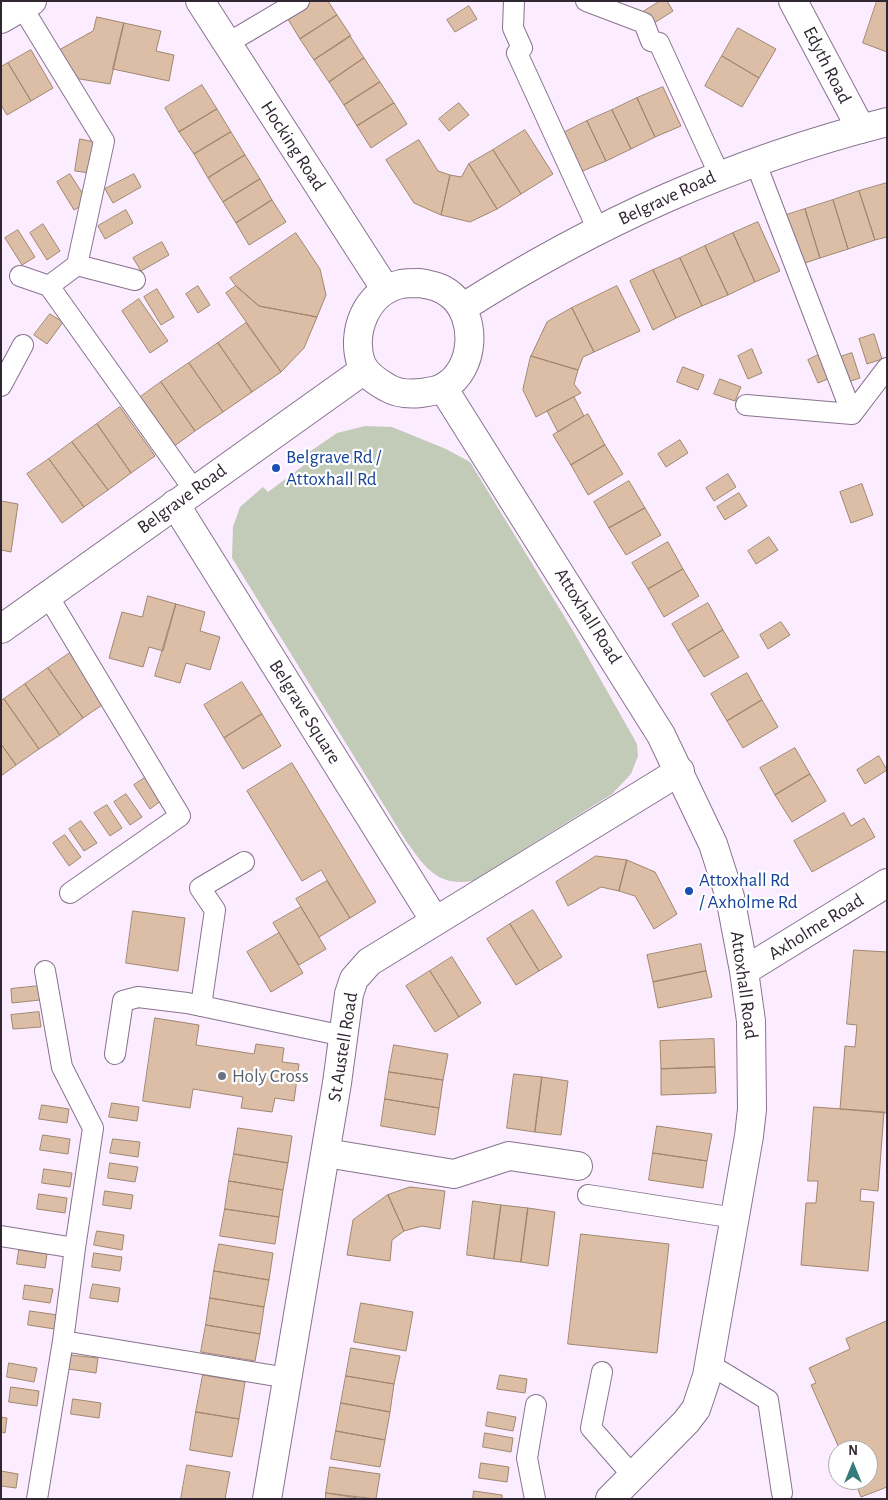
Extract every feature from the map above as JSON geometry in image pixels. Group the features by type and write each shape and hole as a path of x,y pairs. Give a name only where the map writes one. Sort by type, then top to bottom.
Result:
{"street":[{"name":"Hocking Road","path":"200,1 386,290"},
{"name":"Edyth Road","path":"793,1 874,126"},
{"name":"Belgrave Road","path":"462,308 516,274 598,230 679,191 755,161 874,126"},
{"path":"420,283 434,286 451,294 462,308 469,326 468,350 464,363 456,377 443,388 411,394 392,391 376,382 364,370 357,344 358,330 372,302 386,290 401,284 420,283"},
{"name":"Belgrave Road","path":"1,629 364,370"},
{"name":"Attoxhall Road","path":"443,388 647,710 680,771 722,867 744,970 751,1021 753,1082 749,1136 709,1364 696,1409 675,1436 610,1499"},
{"name":"Belgrave Square","path":"185,497 435,921"},
{"name":"St Austell Road","path":"267,1499 326,1153 349,994 354,979 369,962 680,771"},
{"name":"Axholme Road","path":"744,970 887,883"},
{"path":"326,1153 454,1174 509,1156 578,1166"}],"lane":[{"path":"228,44 299,1"},
{"path":"514,1 513,28 522,48 517,53 598,230"},
{"path":"586,1 644,23 650,41 659,43 719,174"},
{"path":"18,9 104,141 77,265 49,286"},
{"path":"755,161 852,414"},
{"path":"77,265 135,280"},
{"path":"20,276 49,286 185,497"},
{"path":"1,386 23,345"},
{"path":"852,414 887,368"},
{"path":"746,405 852,414"},
{"path":"48,596 180,816 70,894"},
{"path":"201,1006 215,910 200,888 244,862"},
{"path":"38,1499 63,1341 93,1128 62,1067 45,970"},
{"path":"115,1054 123,1002 138,997 201,1006 344,1036"},
{"path":"588,1195 735,1218"},
{"path":"1,1236 76,1248"},
{"path":"63,1341 288,1378"},
{"path":"709,1364 768,1400 782,1493"},
{"path":"602,1372 591,1428 633,1476"},
{"path":"535,1499 527,1458 536,1406"}],"green space":[{"path":"365,426 392,427 446,449 470,462 572,629 637,744 638,756 631,774 612,794 473,881 450,881 441,878 426,867 406,841 232,558 233,527 240,507 263,487 268,492 307,463 302,457 337,433"}],"building":[{"path":"308,1 328,1 337,15 300,39 286,16"},
{"path":"660,1 667,1 673,11 651,25 643,12"},
{"path":"877,1 887,1 887,52 863,43"},
{"path":"469,6 477,19 455,32 447,20"},
{"path":"337,15 351,36 314,60 300,39"},
{"path":"97,17 124,23 110,84 74,78 59,50 93,31"},
{"path":"124,23 161,31 156,51 174,55 169,81 113,69"},
{"path":"738,28 776,49 759,78 722,56"},
{"path":"350,36 364,58 329,82 314,60"},
{"path":"31,50 53,88 31,101 8,63"},
{"path":"722,56 759,78 742,107 705,86"},
{"path":"364,58 380,82 344,105 329,82"},
{"path":"8,63 31,101 7,115 1,105 1,67"},
{"path":"380,82 394,103 357,126 344,105"},
{"path":"202,85 217,109 179,132 165,108"},
{"path":"663,87 681,126 655,137 637,98"},
{"path":"637,98 655,137 631,149 612,110"},
{"path":"394,103 407,124 371,148 357,126"},
{"path":"459,103 469,115 449,131 439,119"},
{"path":"217,109 231,132 194,154 179,132"},
{"path":"612,110 631,149 606,161 587,121"},
{"path":"587,121 606,161 578,173 561,134"},
{"path":"525,130 553,174 521,194 493,150"},
{"path":"231,132 245,155 208,178 194,154"},
{"path":"80,139 95,142 90,173 75,171"},
{"path":"419,140 438,171 450,175 441,215 414,203 386,160"},
{"path":"493,150 521,194 497,209 469,164"},
{"path":"245,155 260,179 223,202 208,178"},
{"path":"469,164 497,209 470,222 441,215 450,175 461,177"},
{"path":"70,174 88,202 74,210 57,182"},
{"path":"134,174 141,187 113,203 105,189"},
{"path":"260,179 272,200 236,223 223,202"},
{"path":"887,183 887,237 875,240 859,191"},
{"path":"859,191 875,240 848,249 833,200"},
{"path":"272,200 286,222 249,245 236,223"},
{"path":"833,200 848,249 820,258 805,209"},
{"path":"805,209 820,258 799,265 783,216"},
{"path":"126,210 133,223 105,239 98,226"},
{"path":"758,222 780,271 755,282 733,233"},
{"path":"43,224 60,251 47,260 30,233"},
{"path":"18,230 35,257 22,265 5,238"},
{"path":"296,233 320,269 326,295 317,317 259,306 236,286 230,278"},
{"path":"733,233 755,282 728,295 705,246"},
{"path":"162,242 169,255 141,271 133,258"},
{"path":"705,246 728,295 702,306 680,258"},
{"path":"680,258 702,306 676,318 653,270"},
{"path":"653,270 676,318 653,330 630,281"},
{"path":"198,286 210,305 198,313 186,294"},
{"path":"236,286 259,306 317,317 304,348 281,372 226,293"},
{"path":"617,286 640,331 594,352 572,308"},
{"path":"157,289 174,317 161,325 144,297"},
{"path":"139,299 168,341 150,353 122,311"},
{"path":"572,308 594,352 583,357 578,370 531,356 547,322"},
{"path":"50,314 63,322 47,344 34,335"},
{"path":"246,323 281,372 252,392 218,343"},
{"path":"874,334 882,359 867,364 859,339"},
{"path":"218,343 252,392 223,412 189,363"},
{"path":"752,349 762,373 748,379 738,356"},
{"path":"822,353 833,377 818,383 808,360"},
{"path":"852,353 860,378 845,383 837,358"},
{"path":"531,356 578,370 574,384 581,393 536,417 523,390"},
{"path":"189,363 223,412 195,431 161,382"},
{"path":"683,367 704,375 698,390 677,382"},
{"path":"720,379 741,387 735,401 714,394"},
{"path":"161,382 195,431 173,447 139,398"},
{"path":"574,397 584,416 558,432 547,411"},
{"path":"120,407 155,456 131,473 97,424"},
{"path":"588,414 605,445 571,465 553,435"},
{"path":"97,424 131,473 108,490 72,442"},
{"path":"680,440 688,453 666,467 658,454"},
{"path":"72,442 108,490 84,507 49,459"},
{"path":"605,445 623,474 588,495 571,465"},
{"path":"49,459 84,507 62,523 27,474"},
{"path":"728,474 736,487 714,501 706,488"},
{"path":"629,481 645,508 609,528 594,502"},
{"path":"862,484 873,515 851,523 840,492"},
{"path":"739,493 747,506 725,520 717,507"},
{"path":"1,501 18,504 11,552 1,550"},
{"path":"645,508 661,535 626,555 609,528"},
{"path":"769,537 778,550 756,564 748,551"},
{"path":"668,542 683,569 648,589 632,563"},
{"path":"683,569 699,596 664,617 648,589"},
{"path":"148,596 176,604 163,651 149,647 143,667 109,658 122,612 142,617"},
{"path":"708,603 723,630 688,651 672,624"},
{"path":"176,604 205,612 200,631 220,637 210,670 186,663 180,683 155,676"},
{"path":"781,622 790,635 768,649 760,635"},
{"path":"723,630 739,657 704,677 688,651"},
{"path":"70,653 105,703 83,718 48,668"},
{"path":"48,668 83,718 60,735 25,684"},
{"path":"747,673 762,700 727,721 711,694"},
{"path":"242,682 262,714 224,738 204,705"},
{"path":"25,684 60,735 39,749 4,699"},
{"path":"4,699 39,749 16,765 1,744 1,701"},
{"path":"762,700 778,727 743,748 727,721"},
{"path":"262,714 281,746 243,769 224,738"},
{"path":"1,744 16,765 1,776"},
{"path":"795,748 810,774 775,795 760,768"},
{"path":"879,756 887,770 865,784 857,770"},
{"path":"292,763 376,902 350,918 321,870 302,881 247,791"},
{"path":"810,774 826,801 792,822 775,795"},
{"path":"146,777 162,800 150,809 134,785"},
{"path":"126,794 142,817 130,825 114,802"},
{"path":"107,805 122,828 110,836 94,813"},
{"path":"844,813 851,826 864,818 875,837 812,872 794,841"},
{"path":"81,821 97,843 84,851 69,829"},
{"path":"65,835 81,857 69,866 53,843"},
{"path":"596,856 627,860 619,891 601,887 568,906 556,882"},
{"path":"627,860 655,872 677,914 654,929 635,896 619,891"},
{"path":"327,881 350,918 319,937 296,899"},
{"path":"301,907 326,949 299,965 273,923"},
{"path":"533,910 562,957 539,971 510,924"},
{"path":"133,911 185,918 178,971 126,963"},
{"path":"510,924 539,971 516,985 487,939"},
{"path":"279,933 303,973 271,992 247,952"},
{"path":"701,944 706,971 653,982 647,955"},
{"path":"854,950 887,952 887,1113 840,1109 845,1046 855,1047 857,1025 847,1024"},
{"path":"452,957 481,1003 459,1017 430,971"},
{"path":"430,971 459,1017 435,1032 406,986"},
{"path":"706,971 712,997 658,1008 653,982"},
{"path":"39,986 40,1000 12,1003 11,989"},
{"path":"39,1012 41,1027 13,1029 11,1015"},
{"name":"Holy Cross","path":"155,1018 199,1025 196,1045 254,1054 256,1044 284,1048 282,1062 299,1064 294,1101 275,1098 272,1112 241,1108 243,1097 193,1089 190,1108 143,1101"},
{"path":"714,1039 715,1067 661,1069 660,1041"},
{"path":"394,1045 448,1054 443,1080 389,1072"},
{"path":"715,1067 716,1093 661,1095 661,1069"},
{"path":"389,1072 443,1080 439,1108 385,1099"},
{"path":"514,1074 542,1077 535,1132 507,1128"},
{"path":"542,1077 568,1081 561,1135 535,1132"},
{"path":"385,1099 439,1108 435,1135 381,1126"},
{"path":"112,1103 139,1107 137,1121 109,1117"},
{"path":"42,1105 69,1109 67,1123 39,1119"},
{"path":"814,1107 884,1112 878,1191 861,1189 860,1201 874,1202 868,1271 801,1265 806,1203 816,1203 818,1181 808,1181"},
{"path":"657,1126 712,1134 707,1161 653,1153"},
{"path":"238,1128 292,1136 288,1163 234,1154"},
{"path":"43,1135 70,1139 68,1154 40,1150"},
{"path":"113,1139 140,1142 138,1157 110,1153"},
{"path":"653,1153 707,1161 703,1188 649,1180"},
{"path":"234,1154 288,1163 283,1190 229,1181"},
{"path":"110,1163 138,1167 135,1182 108,1178"},
{"path":"44,1169 72,1173 70,1187 42,1183"},
{"path":"229,1181 283,1190 279,1217 225,1209"},
{"path":"410,1187 445,1191 440,1229 422,1226 404,1231 388,1195"},
{"path":"105,1191 133,1195 131,1209 103,1205"},
{"path":"39,1194 67,1198 65,1213 37,1209"},
{"path":"388,1195 404,1231 392,1240 390,1261 347,1255 353,1220"},
{"path":"473,1201 501,1205 494,1259 467,1255"},
{"path":"501,1205 528,1208 521,1262 494,1259"},
{"path":"528,1208 555,1212 548,1266 521,1262"},
{"path":"225,1209 279,1217 275,1244 220,1236"},
{"path":"97,1231 124,1235 122,1250 94,1245"},
{"path":"581,1234 669,1244 657,1353 568,1344"},
{"path":"219,1244 273,1253 269,1280 214,1271"},
{"path":"19,1250 47,1254 45,1268 17,1264"},
{"path":"94,1253 122,1257 120,1271 92,1267"},
{"path":"214,1271 269,1280 264,1307 210,1298"},
{"path":"93,1284 120,1288 118,1302 90,1298"},
{"path":"25,1285 53,1289 50,1303 23,1299"},
{"path":"210,1298 264,1307 260,1334 206,1325"},
{"path":"361,1303 413,1312 406,1351 354,1342"},
{"path":"30,1311 58,1315 55,1329 28,1325"},
{"path":"887,1321 887,1487 861,1497 858,1490 878,1490 878,1440 836,1440 811,1385 816,1383 809,1368 850,1349 846,1339"},
{"path":"206,1325 260,1334 255,1361 201,1352"},
{"path":"351,1348 400,1356 394,1384 346,1376"},
{"path":"70,1355 98,1358 96,1373 68,1369"},
{"path":"9,1363 37,1368 34,1382 7,1377"},
{"path":"203,1375 245,1382 239,1419 196,1412"},
{"path":"500,1375 527,1379 525,1393 497,1389"},
{"path":"346,1376 394,1384 390,1412 341,1403"},
{"path":"11,1387 39,1391 37,1406 9,1402"},
{"path":"73,1399 101,1403 99,1418 71,1414"},
{"path":"341,1403 390,1412 385,1440 336,1431"},
{"path":"196,1412 239,1419 232,1457 190,1450"},
{"path":"488,1412 516,1417 513,1431 486,1426"},
{"path":"1,1417 7,1418 5,1433 1,1432"},
{"path":"336,1431 385,1440 380,1467 331,1459"},
{"path":"485,1433 513,1438 511,1452 483,1447"},
{"path":"481,1463 509,1467 507,1482 479,1478"},
{"path":"187,1465 230,1472 225,1499 181,1499"},
{"path":"330,1467 380,1474 376,1499 326,1493"},
{"path":"1,1471 18,1474 16,1488 1,1486"},
{"path":"474,1491 502,1495 502,1499 473,1499"},
{"path":"326,1493 364,1499 326,1499"}],"place":[{"name":"Belgrave Rd / Attoxhall Rd","path":"276,468"},
{"name":"Attoxhall Rd / Axholme Rd","path":"689,891"},
{"name":"Holy Cross","path":"222,1076"}]}
